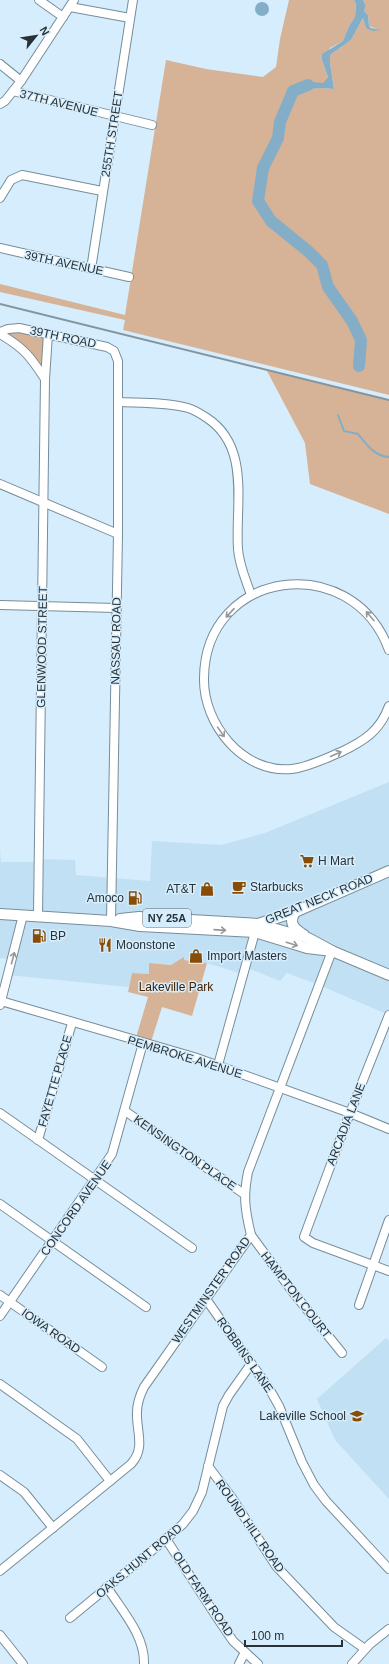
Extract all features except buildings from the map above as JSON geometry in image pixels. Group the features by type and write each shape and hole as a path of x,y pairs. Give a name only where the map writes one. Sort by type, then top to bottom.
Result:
{"main road":[{"name":"GREAT NECK ROAD","path":"256,928 389,871"},
{"path":"295,912 291,918 292,924 298,931 308,938"},
{"name":"NY 25A","path":"0,914 111,921 139,917 256,928 308,938 332,951 389,975"},
{"name":"NY 25A","path":"256,928 307,948 332,951"}],"street":[{"path":"39,0 63,17"},
{"name":"255TH STREET","path":"91,269 133,0"},
{"path":"0,104 21,81 72,4 130,18"},
{"name":"37TH AVENUE","path":"0,64 21,81"},
{"name":"37TH AVENUE","path":"13,91 152,125"},
{"path":"0,198 11,180 22,175 102,191"},
{"name":"39TH AVENUE","path":"0,248 129,277"},
{"name":"39TH ROAD","path":"0,333 8,329 19,328 107,347 114,351 118,361"},
{"path":"0,333 18,344 26,352 45,379"},
{"name":"GLENWOOD STREET","path":"38,916 45,379 48,334"},
{"name":"NASSAU ROAD","path":"111,921 118,534 118,361"},
{"path":"118,402 176,406 190,409 213,422 226,437 234,453 238,472 238,550 242,571 251,595"},
{"path":"0,484 118,534"},
{"path":"389,650 379,628 369,615 357,604 338,592 326,588 295,584 272,586 251,595 228,613 209,646 204,665 205,692 213,718 228,741 240,753 254,762 264,766 292,769 334,755 359,742 376,730 387,718 389,706"},
{"path":"0,605 116,608"},
{"path":"1,1000 23,915"},
{"path":"218,1065 256,928"},
{"name":"WESTMINSTER ROAD","path":"0,1571 131,1464 139,1450 140,1442 136,1411 138,1400 144,1387 251,1235 246,1214 244,1194 248,1172 332,951"},
{"name":"PEMBROKE AVENUE","path":"1,1000 218,1065 280,1089 350,1113 389,1129"},
{"name":"ARCADIA LANE","path":"372,1265 313,1243 304,1237 350,1113 389,1015"},
{"name":"FAYETTE PLACE","path":"38,1140 72,1022"},
{"name":"CONCORD AVENUE","path":"0,1316 112,1154 143,1043"},
{"name":"KENSINGTON PLACE","path":"125,1111 244,1194"},
{"path":"0,1114 192,1248"},
{"path":"0,1204 146,1306"},
{"path":"359,1305 389,1220"},
{"name":"HAMPTON COURT","path":"251,1235 292,1292 342,1353"},
{"path":"372,1265 389,1271"},
{"name":"IOWA ROAD","path":"0,1294 102,1367"},
{"name":"ROBBINS LANE","path":"206,1299 279,1406 302,1462 314,1485 326,1501 389,1569"},
{"name":"OAKS HUNT ROAD","path":"70,1618 183,1524 199,1499 223,1406 250,1364"},
{"path":"0,1384 77,1439 110,1481"},
{"name":"ROUND HILL ROAD","path":"208,1466 232,1498 276,1566 334,1627 365,1649"},
{"path":"0,1475 24,1492 53,1528"},
{"name":"OLD FARM ROAD","path":"166,1539 234,1641 258,1664"},
{"path":"107,1587 141,1642 144,1653 144,1664"},
{"path":"352,1664 365,1649 388,1631"},
{"path":"0,1635 23,1664"},
{"path":"239,1664 245,1652"}],"shaded area":[{"path":"354,0 363,0 366,6 364,11 368,15 369,26 371,28 381,30 373,31 366,28 363,18 351,40 330,55 334,89 320,88 293,91 313,82 323,83 328,77 322,60 322,54 343,41 349,26 355,17 356,4"},
{"path":"262,2 267,4 269,9 267,14 262,16 257,14 255,9 257,4"},
{"path":"389,782 389,1015 287,973 280,981 245,967 242,974 207,963 184,960 184,958 171,965 150,963 149,974 132,973 129,987 8,975 12,959 0,958 0,849 1,862 39,862 39,859 75,860 76,875 150,881 152,841 221,845 265,833"},
{"name":"Lakeville School","path":"386,1338 389,1341 389,1499 335,1440 317,1399"}],"green space":[{"path":"289,0 354,0 356,4 355,17 349,26 343,41 330,48 322,60 328,77 324,83 294,90 320,88 334,89 330,55 351,40 363,18 366,28 379,30 369,26 368,15 364,11 366,6 363,0 389,0 389,395 123,330 125,320 0,292 0,284 125,315 166,60 206,69 263,77 276,67 280,39"},
{"path":"8,329 48,334 45,379 34,361 0,334"},
{"path":"266,369 389,400 389,514 310,484 305,443"},
{"name":"Lakeville Park","path":"184,957 184,960 207,963 192,1016 162,1007 150,1045 135,1041 148,997 128,992 132,973 149,974 149,963 171,965"}],"waterway":[{"path":"308,85 293,91 280,122 278,138 263,168 258,201 271,221 309,252 322,265 328,287 352,321 361,340 359,366"},
{"path":"338,415 344,431 358,434 368,446 379,455 389,457"}],"railway":[{"path":"0,304 389,400"}],"place":[{"name":"H Mart","path":"307,861"},
{"name":"Starbucks","path":"239,887"},
{"name":"AT&T","path":"207,889"},
{"name":"Amoco","path":"135,898"},
{"name":"BP","path":"39,936"},
{"name":"Moonstone","path":"105,945"},
{"name":"Import Masters","path":"196,956"},
{"name":"Lakeville School","path":"357,1416"}]}
